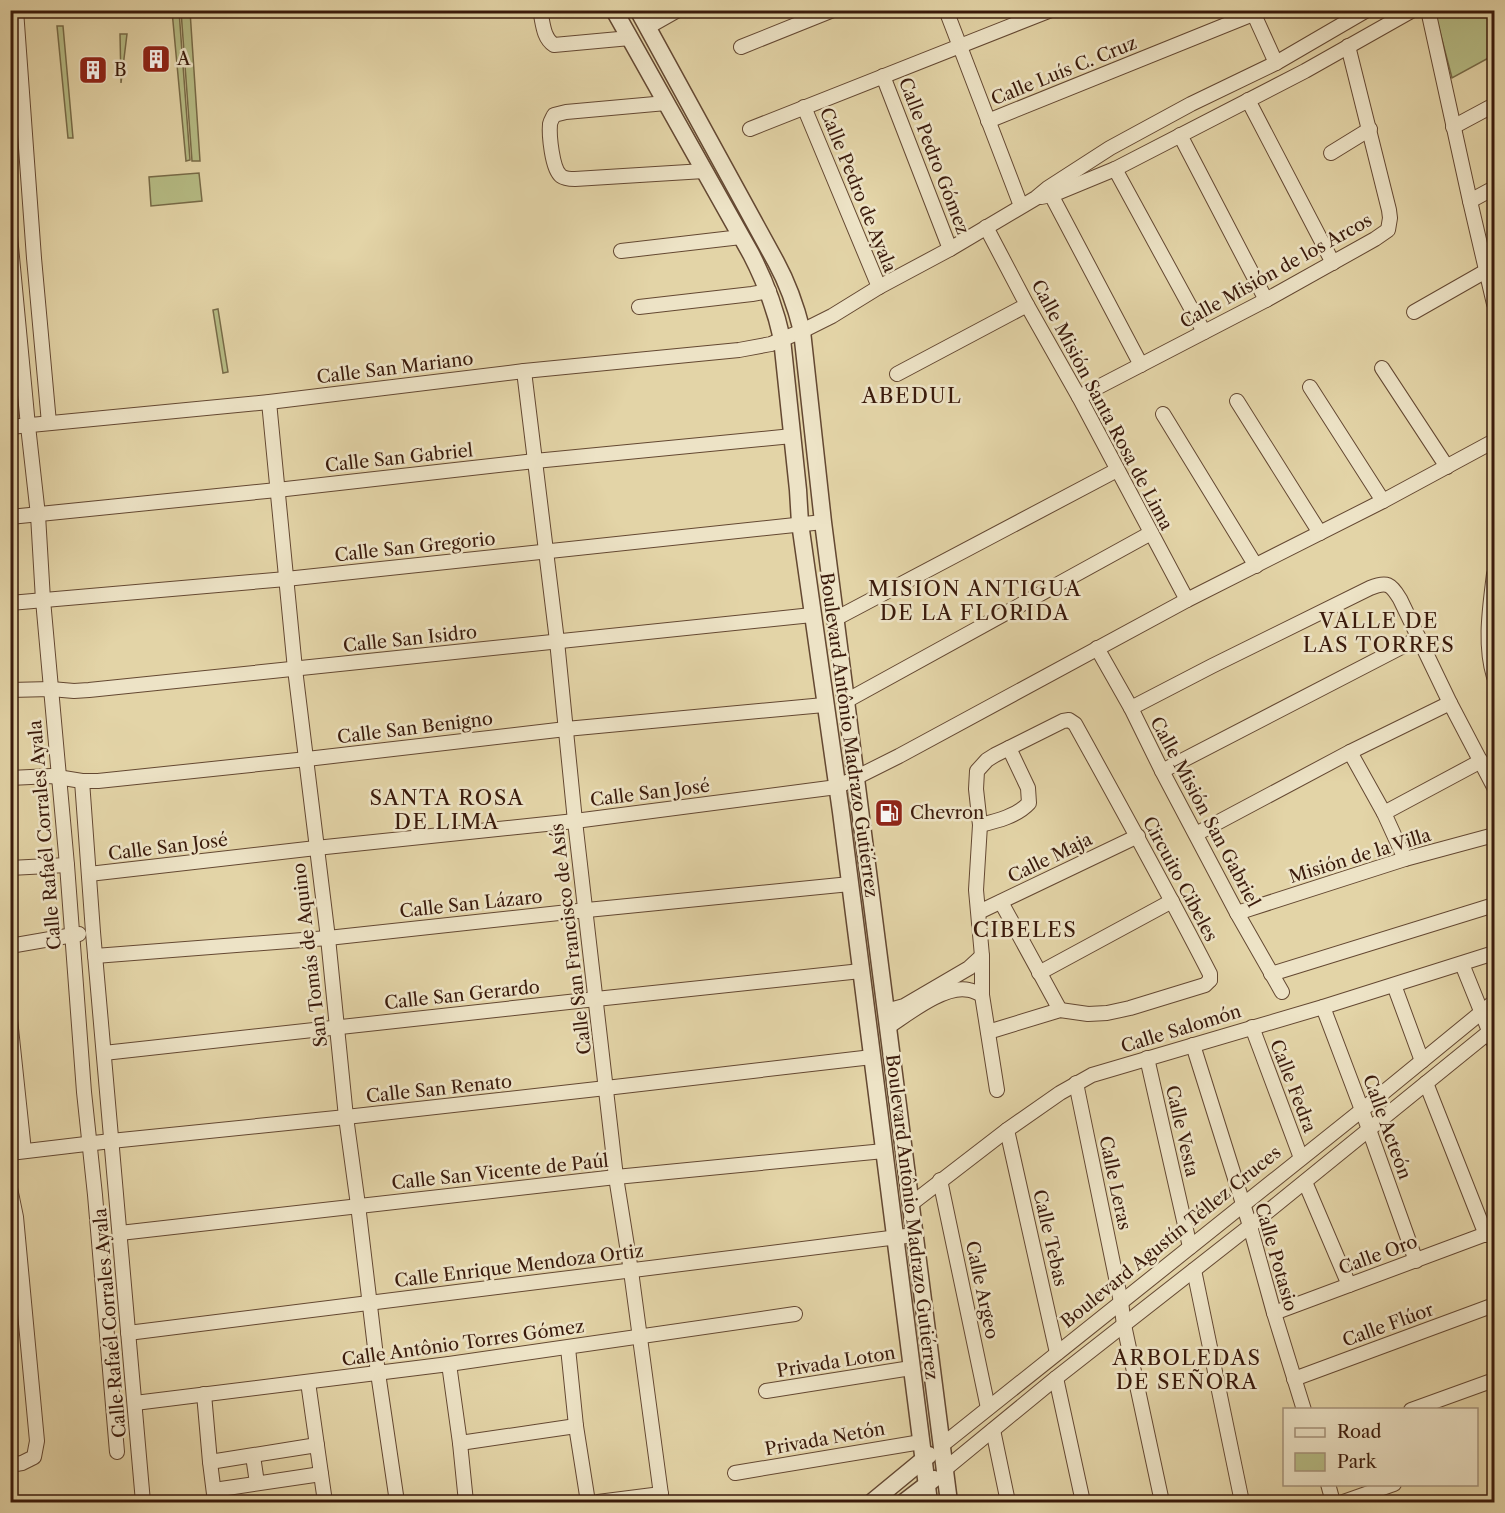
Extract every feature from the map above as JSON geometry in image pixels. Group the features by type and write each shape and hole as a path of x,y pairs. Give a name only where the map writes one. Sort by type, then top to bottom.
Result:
{"street":[{"path":"16,10 34,258 49,423"},
{"path":"540,10 546,37 554,45 630,38"},
{"name":"Boulevard Antônio Madrazo Gutiérrez","path":"614,10 769,291 782,339 800,523 850,884 929,1503"},
{"name":"Boulevard Antônio Madrazo Gutiérrez","path":"638,10 782,272 796,308 802,332 835,619 949,1503"},
{"path":"648,27 678,10"},
{"path":"741,47 833,10"},
{"path":"946,10 1021,206"},
{"path":"750,129 1052,10"},
{"path":"1050,192 1120,142 1191,104 1276,63 1367,10"},
{"path":"1050,192 1115,169 1305,71 1413,10"},
{"path":"1428,10 1470,201 1491,268 1494,304"},
{"path":"1252,12 1276,63"},
{"name":"Calle Luís C. Cruz","path":"988,121 1252,12"},
{"name":"Calle Misión de los Arcos","path":"1079,397 1266,300 1388,230 1389,210 1348,46"},
{"name":"Calle Pedro Gómez","path":"883,76 950,249"},
{"path":"1248,100 1333,263"},
{"path":"666,103 554,115 550,126 550,136 557,170 561,176 575,179 704,171"},
{"path":"1453,127 1494,105"},
{"name":"Calle Pedro de Ayala","path":"804,107 879,287"},
{"path":"1331,153 1370,129"},
{"path":"1180,135 1266,300"},
{"path":"1115,169 1204,332"},
{"path":"1470,201 1494,188"},
{"path":"1050,192 1141,365"},
{"name":"Calle San Mariano","path":"10,427 269,402 524,371 758,347 802,332 950,249 1021,206 1050,192"},
{"name":"Calle Misión Santa Rosa de Lima","path":"986,227 1187,600"},
{"name":"Calle Rafaél Corrales Ayala","path":"10,236 15,340 38,515 88,1144 95,1195 117,1452"},
{"path":"621,251 741,237"},
{"path":"1414,312 1491,268"},
{"path":"639,307 769,291"},
{"path":"897,374 1027,305"},
{"path":"1382,368 1447,467"},
{"name":"Calle San Francisco de Asís","path":"524,371 616,1177 631,1270 661,1498"},
{"path":"1310,387 1383,501"},
{"path":"1237,401 1320,533"},
{"name":"San Tomás de Aquino","path":"269,402 295,669 328,938 346,1117 378,1373 397,1503"},
{"path":"1162,414 1256,566"},
{"name":"Calle San Gabriel","path":"10,517 792,436"},
{"name":"Calle San José","path":"89,874 575,821 837,787 1187,600 1383,501 1494,441"},
{"path":"835,619 1117,470"},
{"name":"Calle San Gregorio","path":"10,603 286,579 823,522"},
{"path":"846,700 1151,532"},
{"path":"1494,574 1488,642 1494,677"},
{"path":"1131,708 1212,666 1378,585 1385,584 1391,586 1395,591 1494,787"},
{"name":"Calle San Isidro","path":"10,690 51,688 74,691 812,615"},
{"path":"1162,771 1419,638"},
{"name":"Calle Misión San Gabriel","path":"1097,648 1131,708 1237,913 1282,992"},
{"path":"1196,834 1350,752 1450,703"},
{"name":"Calle San Benigno","path":"10,778 42,776 81,782 98,781 566,729 824,705"},
{"name":"Circuito Cibeles","path":"988,1032 1060,1010 1088,1014 1107,1013 1216,983 1138,836 1075,724 1069,720 987,760 977,771 976,789 980,825 976,890 982,956 982,995 997,1090"},
{"path":"980,825 1020,811 1029,802 1028,788 1009,748"},
{"path":"1350,752 1384,813 1406,860"},
{"path":"1384,813 1481,761"},
{"name":"Calle Rafaél Corrales Ayala","path":"81,782 143,1503"},
{"name":"Misión de la Villa","path":"1237,913 1494,835"},
{"name":"Calle Maja","path":"979,912 1138,836"},
{"path":"10,868 67,865"},
{"name":"Calle San Lázaro","path":"95,956 328,938 850,884"},
{"path":"1039,973 1172,901"},
{"path":"1001,902 1060,1010"},
{"path":"1271,974 1494,905"},
{"path":"10,946 93,932"},
{"name":"Calle Salomón","path":"910,1204 1007,1130 1076,1083 1092,1075 1323,1007 1494,953"},
{"path":"887,1019 904,1006 969,968 982,956"},
{"path":"904,1503 1056,1378 1250,1227 1426,1083 1493,1034 1462,964"},
{"name":"Calle San Gerardo","path":"104,1053 861,971"},
{"path":"1394,985 1422,1061"},
{"path":"887,1019 948,992 964,989 982,995"},
{"name":"Boulevard Agustín Téllez Cruces","path":"872,1503 1494,1002"},
{"name":"Calle Acteón","path":"1323,1007 1416,1260"},
{"path":"10,1019 17,1152"},
{"name":"Calle Fedra","path":"1252,1027 1301,1158"},
{"name":"Calle Potasio","path":"1193,1045 1303,1408"},
{"name":"Calle San Renato","path":"17,1152 872,1058"},
{"name":"Calle Vesta","path":"1148,1058 1190,1247"},
{"name":"Calle Leras","path":"1076,1083 1162,1503"},
{"path":"1426,1083 1490,1233"},
{"name":"Calle Tebas","path":"1007,1130 1057,1353"},
{"name":"Calle San Vicente de Paúl","path":"120,1233 616,1177 884,1151"},
{"name":"Calle Argeo","path":"940,1180 988,1408"},
{"path":"1305,1182 1349,1285"},
{"path":"10,1188 16,1217 37,1441 34,1456 22,1463 10,1465"},
{"name":"Calle Oro","path":"1274,1314 1490,1233"},
{"name":"Calle Enrique Mendoza Ortiz","path":"128,1333 914,1235"},
{"path":"1194,1270 1242,1503"},
{"name":"Calle Flúor","path":"1294,1379 1494,1305"},
{"name":"Calle Antônio Torres Gómez","path":"135,1403 449,1365 795,1314"},
{"path":"568,1348 576,1426 588,1503"},
{"path":"449,1365 466,1503"},
{"name":"Privada Loton","path":"766,1391 911,1368"},
{"path":"1056,1378 1083,1503"},
{"path":"1417,1408 1494,1380"},
{"path":"308,1382 325,1503"},
{"path":"204,1394 215,1496 257,1483 321,1474"},
{"path":"460,1443 576,1426"},
{"path":"993,1430 1008,1503"},
{"name":"Privada Netón","path":"735,1473 921,1442"},
{"path":"210,1462 317,1445"},
{"path":"253,1456 257,1483"},
{"path":"1328,1486 1334,1503"},
{"path":"1343,1503 1391,1486"},
{"path":"598,1503 661,1498"}],"green space":[{"path":"1444,10 1494,11 1494,55 1452,78 1435,13"},
{"path":"172,11 179,11 190,160 186,161"},
{"path":"181,11 190,11 200,161 192,161"},
{"path":"57,26 63,26 73,138 68,138"},
{"path":"120,34 127,34 121,83"},
{"path":"199,173 202,201 151,206 149,177"},
{"path":"218,309 228,372 223,373 213,310"}],"place":[{"name":"A","path":"156,59"},
{"name":"B","path":"93,70"},
{"name":"Chevron","path":"889,813"}],"district":[{"name":"ABEDUL","path":"912,396"},
{"name":"MISION ANTIGUA DE LA FLORIDA","path":"975,601"},
{"name":"VALLE DE LAS TORRES","path":"1379,633"},
{"name":"SANTA ROSA DE LIMA","path":"447,810"},
{"name":"CIBELES","path":"1025,930"},
{"name":"ARBOLEDAS DE SEÑORA","path":"1187,1370"}]}
